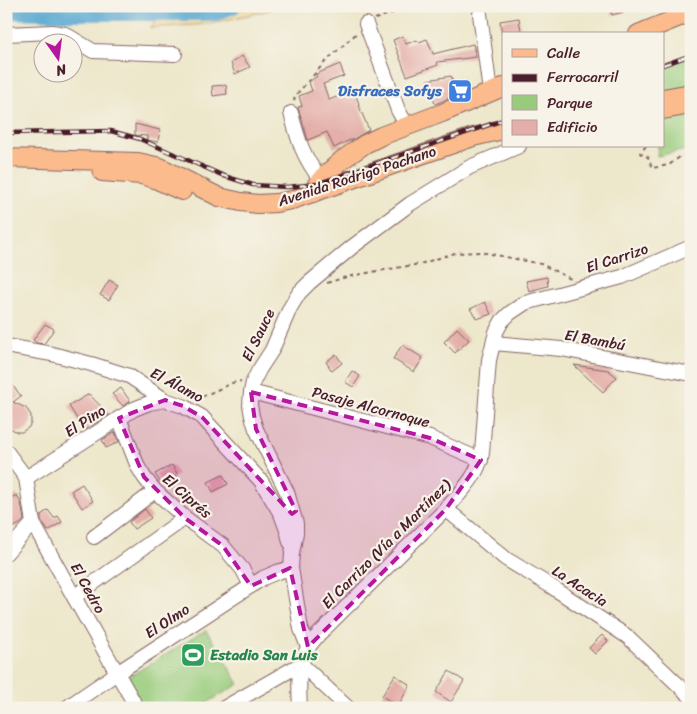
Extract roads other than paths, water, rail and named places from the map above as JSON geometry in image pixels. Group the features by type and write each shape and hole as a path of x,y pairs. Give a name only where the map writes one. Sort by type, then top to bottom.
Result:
{"main road":[{"path":"643,32 690,11"},
{"path":"317,192 342,160 352,152 381,136 497,90"},
{"path":"664,98 691,93"},
{"path":"664,110 691,105"},
{"name":"Avenida Rodrigo Pachano","path":"6,167 141,175 162,181 214,205 246,213 271,214 288,212 317,192 473,137 502,130"},
{"name":"Avenida Rodrigo Pachano","path":"6,158 138,162 160,167 219,197 258,204 292,200 502,138"}],"street":[{"path":"480,14 497,90"},
{"path":"366,24 398,110 407,126"},
{"path":"6,34 52,32 65,34 93,51 175,54"},
{"path":"291,114 317,192"},
{"name":"El Sauce","path":"252,387 259,370 272,350 290,308 299,293 309,283 352,247 410,204 470,167 514,148"},
{"name":"El Carrizo","path":"552,295 622,276 691,247"},
{"name":"El Carrizo (Vía a Martínez)","path":"301,664 308,647 318,635 463,490 481,460 489,360 496,332 502,321 510,313 525,303 552,295"},
{"name":"El Bambú","path":"493,343 561,349 691,374"},
{"name":"El Álamo","path":"6,346 52,354 129,376 165,400 183,406 202,417 261,481 281,514 288,533 292,553"},
{"path":"252,387 250,405 256,429 287,492 293,512 296,534 290,568 301,628 308,647"},
{"name":"Pasaje Alcornoque","path":"252,387 430,438 481,460"},
{"name":"El Pino","path":"26,478 134,409 149,403 165,400"},
{"name":"El Ciprés","path":"119,418 138,467 144,477 155,491 185,518 223,546 243,570 251,586"},
{"path":"6,451 26,478"},
{"name":"El Cedro","path":"26,478 33,523 137,708"},
{"path":"94,537 155,491"},
{"name":"La Acacia","path":"446,509 506,559 628,637 691,697"},
{"path":"74,597 185,518"},
{"path":"6,553 33,523"},
{"name":"El Olmo","path":"66,708 251,586 272,574 290,568"},
{"path":"224,708 301,664"},
{"path":"300,708 299,676 301,664"},
{"path":"301,664 348,708"}],"waterway":[{"path":"6,11 215,13 233,6"}],"railway":[{"path":"664,65 691,55"},
{"path":"6,133 111,131 140,139 224,176 253,185 287,187 317,184 502,120"}],"place":[{"name":"Disfraces Sofys","path":"460,91"},
{"name":"Estadio San Luis","path":"193,655"}]}
